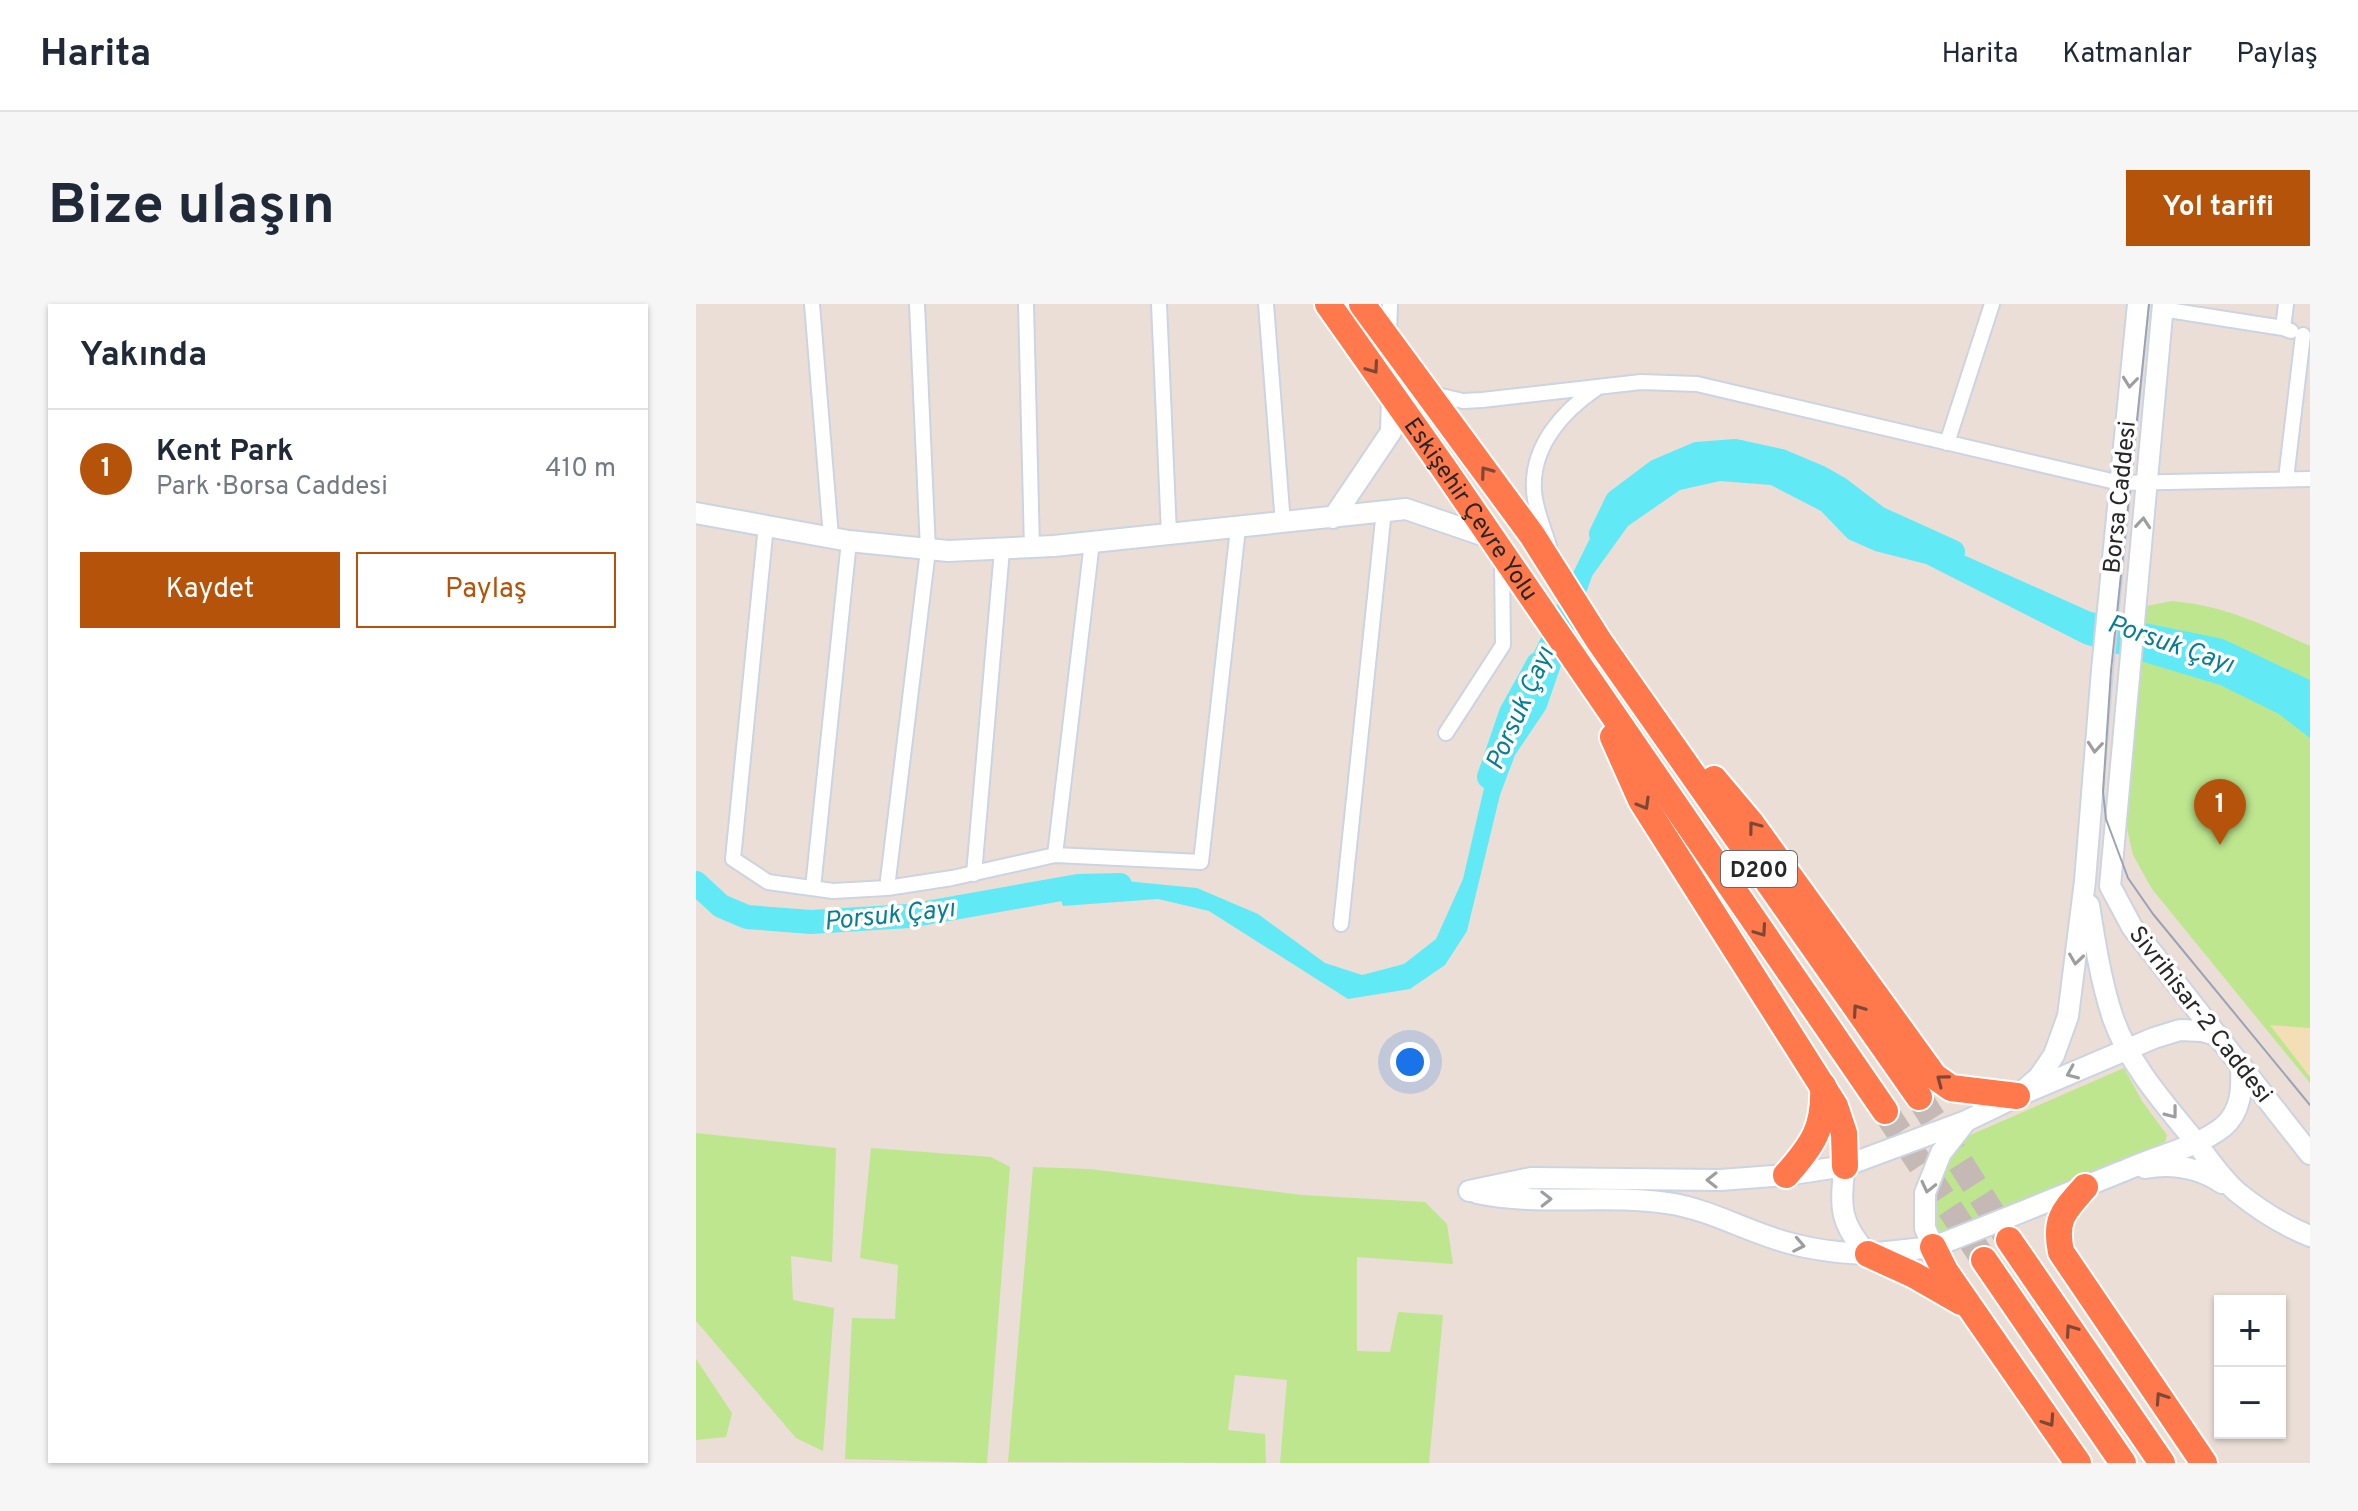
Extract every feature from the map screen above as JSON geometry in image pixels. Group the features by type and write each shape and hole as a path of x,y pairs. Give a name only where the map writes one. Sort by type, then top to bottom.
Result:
{"highway":[{"name":"Eskişehir Çevre Yolu","path":"1328,304 1885,1111"},
{"name":"Eskişehir Çevre Yolu","path":"1362,304 1532,535 1599,641 1919,1097"},
{"path":"1599,641 1751,823 1934,1076 1951,1088 2017,1096"},
{"path":"1589,682 1641,800 1835,1106 1844,1133 1845,1166"},
{"path":"1786,1175 1818,1132 1824,1109 1823,1086"},
{"path":"2085,1187 2062,1214 2057,1233 2061,1252 2204,1463"},
{"path":"2009,1240 2162,1463"},
{"path":"1933,1247 1945,1271 2078,1463"},
{"path":"1868,1254 1945,1291 1974,1310"},
{"path":"1984,1260 2123,1463"}],"main road":[{"name":"Borsa Caddesi","path":"2085,881 2138,304"},
{"name":"Borsa Caddesi","path":"2111,866 2162,306"},
{"path":"1333,518 1391,432 1392,395"},
{"path":"696,513 840,539 928,550 1002,550 1283,524 1406,509 1496,545"},
{"name":"Sivrihisar-2 Caddesi","path":"2111,866 2110,886 2132,927 2310,1154"},
{"path":"2017,1096 2039,1077 2054,1055 2068,1016 2085,881"},
{"path":"2085,881 2098,961 2113,1019 2127,1050 2220,1174 2238,1192"},
{"path":"2219,1036 2180,1030 2017,1096 1966,1121 1845,1166 1720,1180 1531,1178 1469,1191 1509,1200 1614,1198 1668,1203 1713,1215 1788,1243 1840,1253 1868,1254 1933,1247 2195,1142 2223,1127 2237,1110 2242,1088 2241,1065"},
{"path":"1933,1247 1925,1228 1925,1193 1941,1153 1966,1121"},
{"path":"1845,1166 1841,1202 1844,1221 1852,1237 1868,1254"},
{"path":"2122,1171 2156,1166 2185,1168 2207,1174 2292,1229 2310,1236"}],"street":[{"path":"812,304 840,539 813,888"},
{"path":"887,888 928,550 917,304"},
{"path":"1026,304 1032,548"},
{"path":"1159,304 1169,534"},
{"path":"1266,304 1283,524"},
{"path":"1389,344 1390,304"},
{"path":"1947,443 1992,304"},
{"path":"2283,328 2286,304"},
{"path":"2162,306 2283,328 2306,336 2286,479"},
{"path":"1427,392 1463,401 1641,382 1697,384 2120,483 2310,479"},
{"path":"1559,576 1534,490 1537,465 1554,426 1577,401 1600,386"},
{"path":"1341,924 1384,510"},
{"path":"766,525 733,859 768,882 833,891 887,888 974,874 1055,855 1201,862 1238,528"},
{"path":"1055,855 1092,542"},
{"path":"1446,733 1503,645 1496,545"},
{"path":"974,874 1002,550"}],"green space":[{"path":"2172,601 2226,612 2310,646 2310,1083 2152,889 2133,855 2125,820 2134,706 2147,606"},
{"path":"2124,1068 2142,1101 2167,1135 2165,1142 1943,1233 1931,1224 1932,1203 1943,1168 1961,1139"},
{"path":"696,1133 836,1148 832,1262 791,1256 793,1300 834,1308 823,1451 796,1438 696,1321"},
{"path":"871,1148 991,1157 1010,1167 987,1463 845,1459 852,1318 895,1319 898,1265 860,1258"},
{"path":"1033,1167 1089,1169 1302,1195 1425,1202 1447,1224 1453,1264 1357,1257 1357,1351 1390,1352 1398,1312 1443,1315 1429,1463 1280,1463 1287,1380 1235,1375 1228,1430 1265,1434 1266,1463 1008,1462"},
{"path":"696,1359 732,1413 726,1437 696,1440"}],"sand":[{"path":"2270,1025 2310,1028 2310,1077"}],"water":[{"path":"1729,452 1834,482 1879,529 1930,540 2091,612 2223,639 2310,680 2310,738 2279,714 2220,685 2084,644 1926,564 1875,551 1848,539 1821,511 1771,485 1720,481 1680,490 1628,526 1592,576 1546,709 1515,755 1500,795 1467,931 1445,965 1410,989 1348,999 1209,911 1158,899 1063,906 1058,892 1115,880 1197,888 1258,914 1325,963 1362,975 1404,964 1436,939 1463,879 1491,758 1515,719 1531,658 1599,520 1635,487 1693,461"}],"waterway":[{"name":"Porsuk Çayı","path":"1601,534 1617,501 1657,471 1697,454 1735,451 1781,461 1819,477 1878,518 1953,552"},
{"name":"Porsuk Çayı","path":"1489,777 1511,713 1538,664"},
{"name":"Porsuk Çayı","path":"696,883 721,906 747,917 811,922 909,916 1078,886 1120,885"}],"tunnel":[{"path":"1919,1097 2009,1240"},
{"path":"1885,1111 1984,1260"}],"tram line":[{"path":"2149,304 2111,671 2103,792 2106,819 2128,878 2153,914 2310,1105"}],"place":[{"name":"Kent Park","path":"2220,845"}]}
